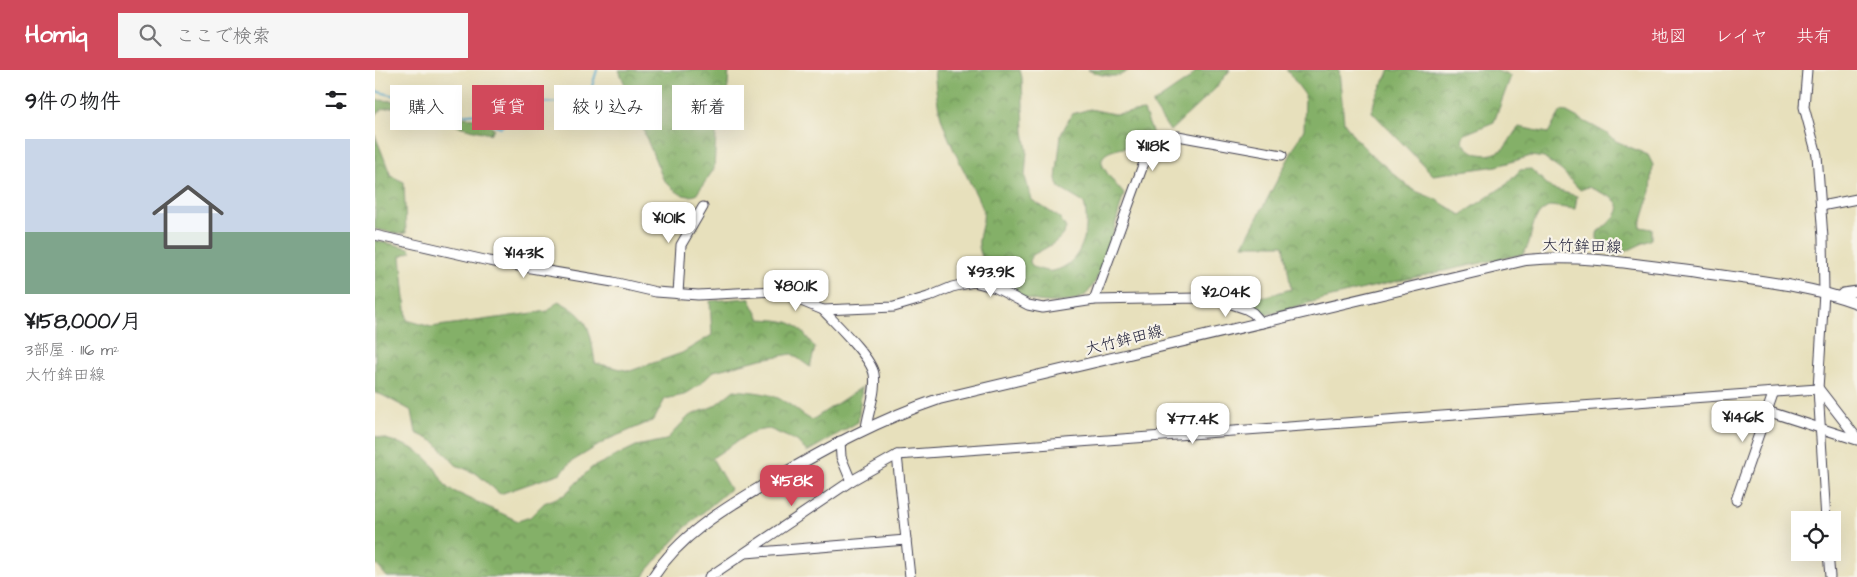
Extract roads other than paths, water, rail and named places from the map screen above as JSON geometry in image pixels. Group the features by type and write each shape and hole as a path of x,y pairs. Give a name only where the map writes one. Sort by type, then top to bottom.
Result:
{"main road":[{"name":"大竹鉾田線","path":"653,577 685,539 712,517 840,441 885,419 939,400 1526,260 1561,257 1623,262 1787,285 1824,292 1857,303"}],"street":[{"path":"1807,70 1804,107 1817,155 1821,206 1824,292 1819,389 1825,511"},
{"path":"1094,300 1144,162 1152,150 1172,137 1178,136 1282,155"},
{"path":"1821,206 1857,199"},
{"path":"678,294 681,245 703,208"},
{"path":"375,235 489,261 613,282 656,292 698,295 777,291 823,310 855,344 874,373 873,392 866,428"},
{"path":"823,310 894,307 928,297 951,287 974,282 989,285 1028,305 1038,308 1056,307 1094,300 1198,298 1220,300 1246,309 1262,323"},
{"path":"1839,297 1843,293 1857,291"},
{"path":"709,577 851,481 897,455 1486,412 1773,394 1819,389"},
{"path":"1819,389 1857,439"},
{"path":"1736,500 1773,394"},
{"path":"1461,410 1470,414"},
{"path":"1767,411 1857,439"},
{"path":"840,441 841,457 851,481"},
{"path":"897,455 910,577"},
{"path":"746,552 905,540"},
{"path":"1829,561 1830,577"}],"waterway":[{"path":"375,91 424,103 438,112 456,115 480,113 489,123 501,127 515,117 531,114 544,103 565,102 576,96 589,96 597,70"}]}
